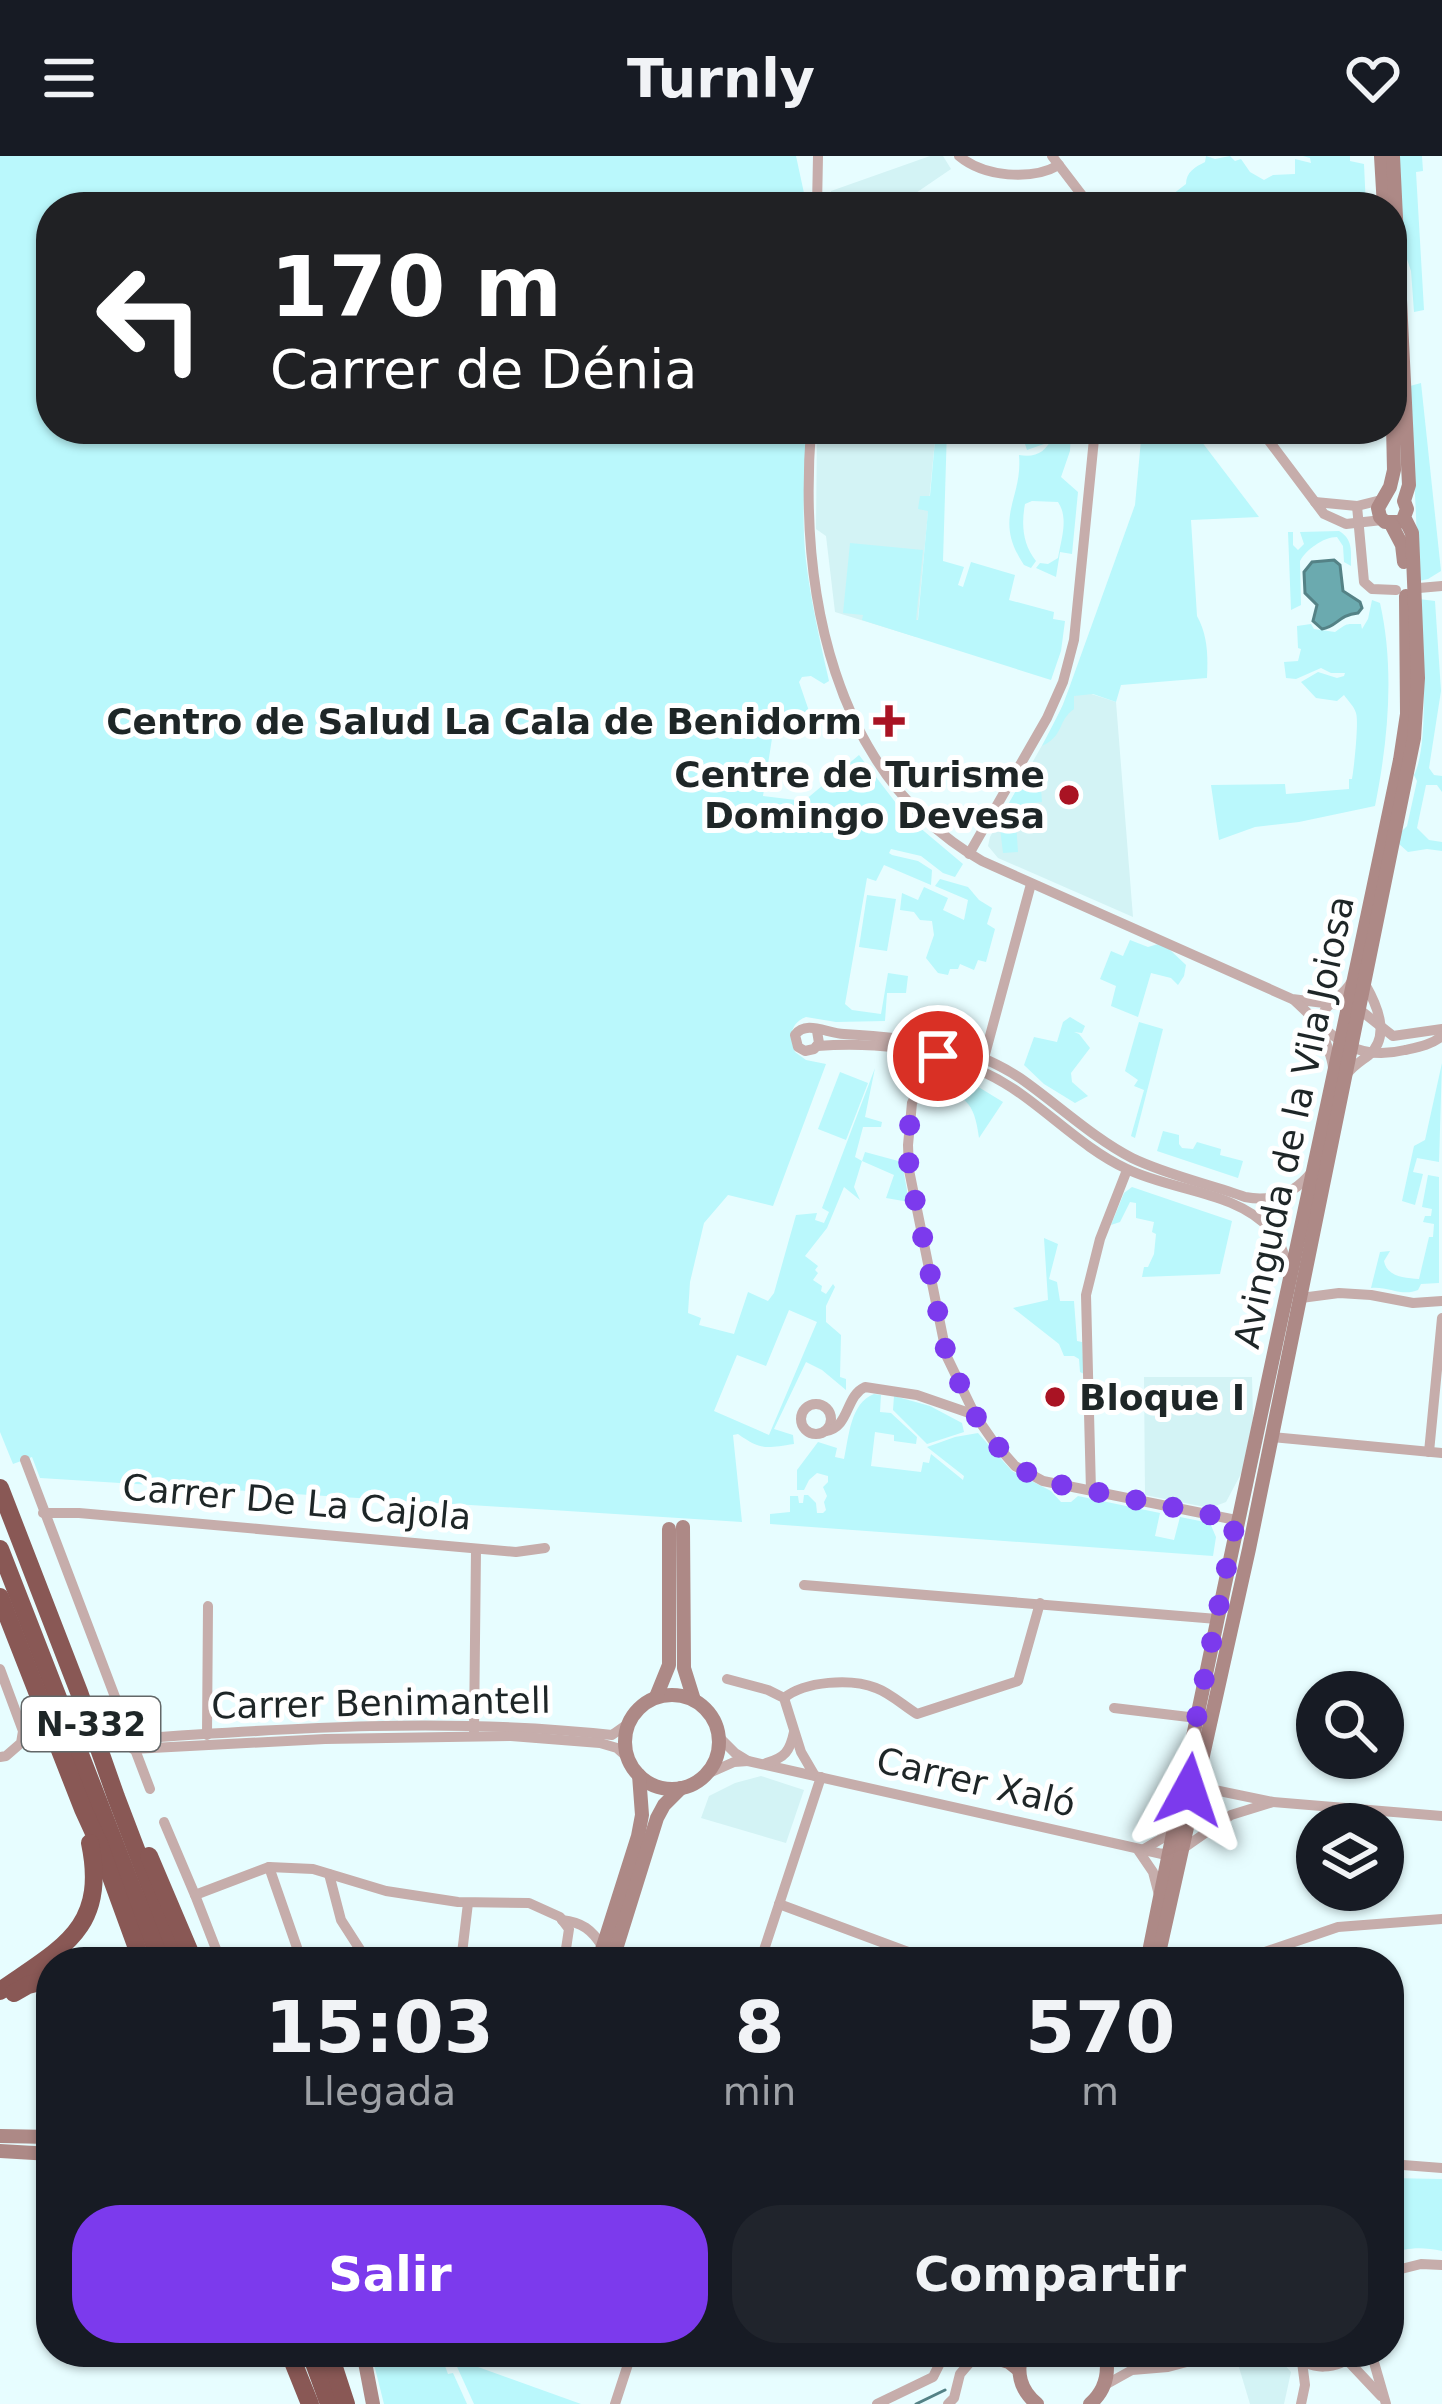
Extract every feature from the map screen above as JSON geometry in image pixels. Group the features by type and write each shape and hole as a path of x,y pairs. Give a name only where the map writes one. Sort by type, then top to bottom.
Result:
{"highway":[{"name":"N-332","path":"0,1488 173,1947"},
{"name":"N-332","path":"0,1550 155,1947"},
{"path":"0,1597 137,1947"},
{"path":"105,1764 188,1947"},
{"path":"59,1947 74,1936 94,1898 94,1864 82,1809"},
{"path":"0,1991 36,1964"},
{"path":"0,2003 36,1983"},
{"path":"295,2367 310,2404"},
{"path":"315,2367 329,2404"},
{"path":"333,2367 346,2404"}],"main road":[{"path":"1381,156 1383,192"},
{"name":"Avinguda de la Vila Joiosa","path":"1393,156 1395,192"},
{"path":"1383,498 1395,495 1395,515 1378,513 1383,498 1394,470 1393,444"},
{"name":"Avinguda de la Vila Joiosa","path":"1361,979 1407,715 1403,549 1395,515 1409,485 1407,444"},
{"name":"Avinguda de la Vila Joiosa","path":"1266,1433 1301,1298 1346,1045 1417,718 1412,533 1395,515"},
{"name":"Avinguda de la Vila Joiosa","path":"1176,1857 1249,1546 1291,1274 1340,1076"},
{"path":"1160,1947 1176,1857 1180,1802 1236,1520 1254,1450 1266,1433"},
{"path":"656,1697 669,1665 676,1528 684,1668 694,1700"},
{"path":"617,1947 657,1818 681,1788 707,1774 718,1750 711,1715 694,1700 656,1697 640,1707 628,1724 627,1757 639,1775 658,1787 681,1788"},
{"path":"602,1947 638,1836 642,1815 639,1775"},
{"path":"1150,1947 1160,1898 1176,1857"},
{"path":"0,2136 36,2137"},
{"path":"0,2151 36,2153"},
{"path":"366,2367 373,2404"},
{"path":"1015,2367 1019,2370"},
{"path":"1020,2367 1023,2387 1036,2404"},
{"path":"1090,2404 1105,2385 1107,2367"}],"street":[{"path":"817,192 818,156"},
{"path":"959,156 984,170 1044,174 1055,160 1080,192"},
{"path":"810,444 809,550 839,690 872,754 929,821 969,854 1292,999 1354,1008 1394,1036 1442,1033"},
{"path":"969,854 1063,682 1074,640 1094,444"},
{"path":"1271,444 1324,514 1335,521 1358,523 1395,515"},
{"path":"1315,502 1357,506 1383,498"},
{"path":"1357,506 1364,582 1372,589 1396,590"},
{"path":"1419,588 1442,586"},
{"path":"984,1058 1031,884"},
{"path":"1340,1076 1321,1025 1322,1014 1361,979"},
{"name":"Avinguda de la Vila Joiosa","path":"1340,1076 1380,1042 1382,1025 1361,979"},
{"path":"1292,999 1346,1045 1370,1054 1433,1043 1442,1033"},
{"path":"817,1046 820,1039 811,1026 796,1031 794,1039 805,1051 817,1046 940,1050 984,1058 1130,1156 1245,1197 1264,1199 1287,1193 1301,1186 1313,1171"},
{"path":"817,1031 912,1038 1000,1080 1127,1170 1252,1214 1271,1231 1291,1274"},
{"path":"940,1050 912,1103 909,1170 947,1357 975,1415 1016,1466 1042,1481 1236,1520"},
{"path":"1091,1491 1086,1295 1100,1239 1127,1170"},
{"path":"1301,1298 1353,1294 1413,1304 1442,1301"},
{"path":"1266,1433 1435,1452 1442,1323"},
{"path":"826,1431 831,1413 816,1403 807,1406 801,1414 808,1432 817,1434 834,1430 855,1394 865,1387 917,1395 975,1415"},
{"path":"831,1413 847,1412"},
{"path":"26,1460 150,1789"},
{"name":"Carrer De La Cajola","path":"44,1514 80,1513 516,1552 545,1547"},
{"path":"474,1731 476,1549"},
{"path":"804,1585 1216,1619"},
{"path":"727,1679 788,1695 833,1682 876,1688 916,1714 1018,1682 1040,1603"},
{"path":"206,1739 208,1606"},
{"path":"0,1669 23,1731 21,1743 0,1757"},
{"path":"765,1947 818,1777 805,1762 788,1695"},
{"path":"1114,1708 1197,1718"},
{"name":"Carrer Benimantell","path":"131,1744 325,1728 613,1735 628,1724"},
{"path":"763,1764 780,1760 790,1750 795,1729"},
{"name":"Carrer Benimantell","path":"474,1731 600,1743 627,1757"},
{"name":"Carrer Xaló","path":"719,1737 748,1761"},
{"name":"Carrer Xaló","path":"707,1774 748,1761 1176,1857"},
{"path":"1187,1766 1190,1782 1196,1786 1273,1802 1442,1816"},
{"path":"1160,1898 1144,1849 1166,1832 1187,1766"},
{"path":"1180,1802 1196,1786"},
{"path":"1176,1857 1231,1815 1273,1802"},
{"path":"164,1822 215,1947"},
{"path":"195,1895 269,1867 313,1869 386,1891 468,1903 529,1903 584,1925 596,1935 599,1947"},
{"path":"269,1867 297,1947"},
{"path":"329,1874 341,1920 358,1947"},
{"path":"463,1947 468,1903"},
{"path":"779,1904 895,1947"},
{"path":"1280,1947 1338,1927 1442,1918"},
{"path":"562,1920 569,1929 566,1947"},
{"path":"1404,2165 1442,2168"},
{"path":"1404,2270 1442,2265"},
{"path":"615,2404 627,2367"},
{"path":"877,2404 933,2377 938,2367"},
{"path":"948,2404 966,2367"},
{"path":"1128,2367 1132,2370"},
{"path":"1105,2385 1132,2370 1168,2367"},
{"path":"1301,2404 1303,2367"},
{"path":"1361,2367 1384,2401"},
{"path":"1375,2367 1384,2401"},
{"path":"1305,2385 1324,2368"},
{"path":"938,2370 958,2378"}],"shaded area":[{"path":"0,156 796,156 804,192 36,192 36,444 807,444 805,545 829,681 824,684 811,676 799,682 816,720 776,713 763,796 804,801 859,755 906,816 963,864 955,877 921,856 891,849 892,855 932,870 931,885 884,865 876,881 867,878 845,1004 852,1010 881,1014 888,973 908,976 906,993 887,993 885,1021 806,1017 794,1027 795,1052 826,1064 773,1206 728,1195 704,1223 688,1313 701,1318 699,1325 734,1334 748,1292 768,1301 796,1215 817,1213 815,1220 824,1223 829,1212 822,1208 875,1068 865,1117 882,1122 881,1127 863,1127 855,1157 862,1161 854,1187 860,1200 844,1187 827,1228 805,1256 818,1266 813,1280 822,1286 821,1291 826,1294 833,1284 835,1287 826,1306 826,1322 841,1335 840,1377 846,1379 846,1390 806,1362 774,1429 793,1435 794,1444 764,1447 733,1435 742,1522 40,1478 32,1457 13,1464 0,1432","holes":["789,1310 817,1322 769,1435 714,1411 737,1355 766,1366"]},
{"path":"930,156 943,156 951,169 917,192 831,191"},
{"path":"1206,156 1241,159 1264,180 1295,174 1295,159 1311,163 1303,156 1350,156 1350,161 1364,164 1365,192 1176,192 1186,184 1189,173"},
{"path":"1398,156 1422,156 1423,171 1416,172 1424,310 1414,312 1407,259 1407,192 1400,192"},
{"path":"1421,383 1441,571 1419,581 1410,386"},
{"path":"817,444 935,444 916,637 835,612 826,536 816,529"},
{"path":"935,444 947,444 943,561 964,567 958,585 963,587 971,562 1015,575 1009,600 1054,612 1053,619 1065,621 1051,680 862,620 863,615 843,613 850,543 923,550 918,620 928,511 918,509 920,496 930,496"},
{"path":"1070,444 1061,477 1078,492 1072,554 1060,552 1056,577 1036,568 1058,558 1064,522 1058,502 1025,504 1024,534 1036,561 1031,568 1015,548 1009,521 1019,455 1040,453 1047,446"},
{"path":"1141,444 1203,444 1259,517 1191,520 1197,616 1206,646 1207,678 1121,685 1116,702 1093,694 1074,696 1074,709 1042,746 1063,705 1135,505"},
{"path":"1339,531 1349,542 1351,566 1344,562 1337,537 1316,545 1300,561 1301,605 1291,610 1288,532 1293,532 1298,550 1304,544 1300,532"},
{"path":"1334,560 1340,565 1343,591 1362,608 1322,629 1313,621 1317,605 1305,593 1304,572 1312,562"},
{"path":"1419,599 1435,601 1441,691 1429,768 1442,776 1442,792 1437,785 1426,785 1417,828 1429,840 1442,842 1442,851 1408,852 1398,843 1407,826 1422,739"},
{"path":"1372,600 1380,603 1388,679 1375,806 1255,827 1219,840 1211,785 1285,784 1286,794 1349,789 1356,745 1355,710 1344,695 1337,701 1316,698 1301,682 1318,672 1337,678 1345,673 1321,668 1296,679 1286,678 1284,662 1298,661 1297,626 1311,624 1314,629 1335,632 1361,624 1362,629"},
{"name":"Centre de Turisme Domingo Devesa","path":"1070,687 1116,702 1133,917 998,858 988,846"},
{"path":"1028,770 1040,775 1042,802 1034,803 1034,812 1042,812 1043,820 1016,822 1018,852 1003,853 999,820"},
{"path":"940,879 968,887 992,908 987,924 995,929 986,962 978,960 974,970 960,964 948,975 938,973 926,958 934,935 932,921 900,910 902,893 918,900 924,887 948,898 943,910 964,920 968,900 935,886"},
{"path":"867,895 896,899 887,951 859,947"},
{"path":"1130,940 1148,947 1158,944 1186,965 1178,985 1151,973 1138,1017 1111,1006 1116,986 1100,979 1111,951 1123,956"},
{"path":"1070,1017 1085,1026 1082,1033 1074,1032 1090,1048 1071,1073 1072,1082 1088,1096 1075,1103 1024,1065 1034,1037 1057,1042 1063,1022"},
{"path":"1139,1022 1163,1029 1135,1138 1131,1136 1144,1090 1134,1086 1138,1080 1125,1071"},
{"path":"1442,1063 1439,1162 1417,1158 1413,1172 1423,1174 1415,1205 1402,1201 1414,1146 1425,1140"},
{"path":"840,1072 868,1083 846,1140 818,1129"},
{"path":"942,1072 967,1080 1003,1102 979,1138 966,1101 931,1082"},
{"path":"1163,1131 1179,1135 1182,1148 1193,1149 1197,1142 1243,1161 1238,1178 1157,1151"},
{"path":"865,1152 902,1162 909,1202 886,1198 894,1175 862,1161"},
{"path":"1428,1175 1439,1177 1439,1283 1421,1284 1418,1290 1406,1292 1371,1288 1380,1252 1390,1251 1384,1261 1393,1273 1419,1279 1429,1237 1433,1237 1434,1224 1423,1222 1432,1209 1422,1207"},
{"path":"1132,1187 1232,1221 1220,1274 1142,1277 1154,1254 1154,1222 1136,1218 1136,1203 1130,1202 1120,1222 1111,1225 1124,1193"},
{"path":"1044,1238 1058,1244 1049,1279 1057,1282 1060,1301 1074,1301 1084,1374 1079,1359 1064,1356 1059,1344 1013,1308 1048,1300"},
{"path":"1144,1377 1252,1377 1253,1418 1242,1472 1226,1502 1210,1508 1145,1495"},
{"path":"874,1394 881,1395 880,1412 891,1413 917,1437 916,1444 875,1432 871,1466 921,1472 931,1454 963,1480 964,1476 927,1447 978,1433 1012,1471 1051,1491 1061,1502 1078,1496 1160,1513 1155,1536 1174,1540 1180,1517 1210,1523 1216,1537 1213,1556 770,1524 770,1514 790,1512 790,1496 798,1496 803,1503 808,1495 817,1513 826,1510 823,1487 828,1476 817,1473 804,1490 797,1490 797,1470 818,1442 837,1448 835,1457 844,1459 855,1413"},
{"path":"894,1396 930,1406 962,1423 964,1432 927,1444 893,1410"},
{"path":"761,1776 804,1790 786,1843 701,1818 709,1796"},
{"path":"1404,2178 1442,2179 1442,2251 1404,2250"},
{"path":"375,2367 445,2367 467,2404 384,2404"},
{"path":"457,2367 478,2367 581,2404 474,2404"},
{"path":"1239,2367 1286,2367 1291,2372 1284,2404 1250,2404"}],"waterway":[{"path":"916,2404 945,2390"}],"place":[{"name":"Centro de Salud La Cala de Benidorm","path":"889,721"},
{"name":"Centre de Turisme Domingo Devesa","path":"1069,795"},
{"name":"Bloque I","path":"1055,1397"}],"route":[{"path":"938,1056 912,1103 909,1170 947,1357 975,1415 1016,1466 1042,1481 1236,1520 1187,1766 1190,1782 1196,1786 1189,1790"}]}
